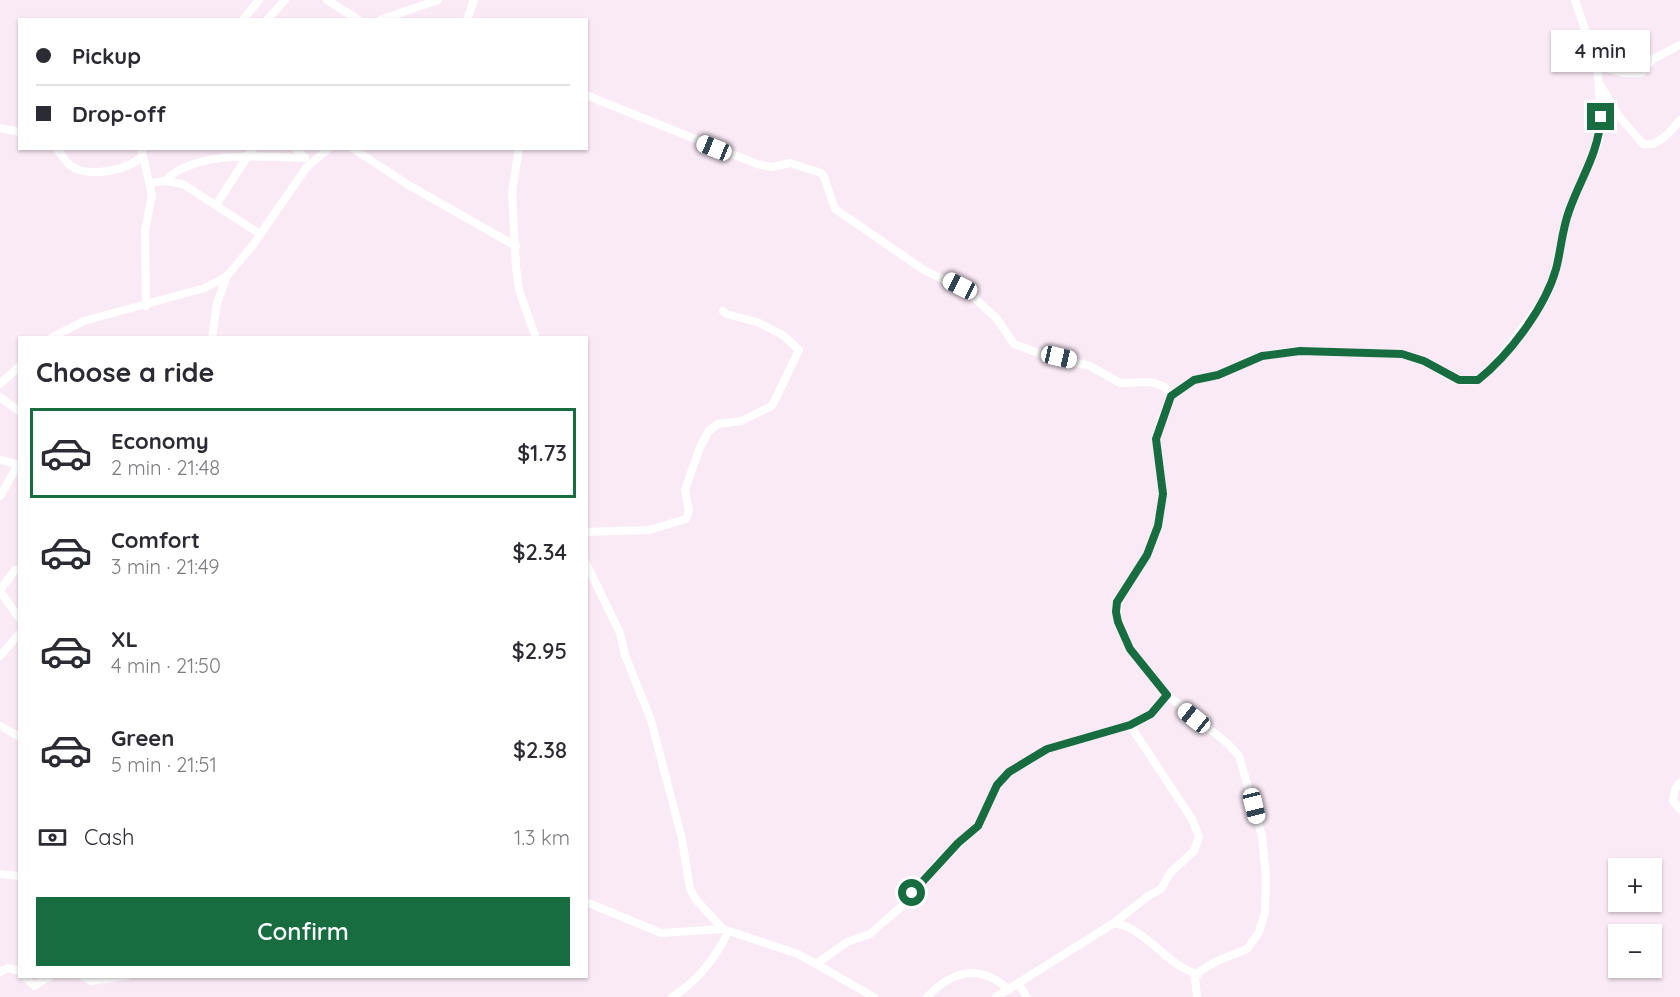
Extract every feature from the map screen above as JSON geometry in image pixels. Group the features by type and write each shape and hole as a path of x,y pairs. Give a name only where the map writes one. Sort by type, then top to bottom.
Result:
{"street":[{"path":"245,18 259,0"},
{"path":"269,18 285,0"},
{"path":"327,0 356,18"},
{"path":"386,18 438,0"},
{"path":"470,18 474,0"},
{"path":"1197,997 1195,990 1198,974 1208,965 1247,949 1259,932 1266,902 1262,836 1239,756 1167,695 1130,649 1116,612 1117,602 1147,555 1158,526 1163,494 1156,439 1171,396 1194,380 1218,375 1262,356 1300,351 1402,354 1424,361 1459,380 1478,380 1495,365 1546,296 1555,270 1568,212 1599,140 1600,84 1597,64 1575,0"},
{"path":"1597,64 1623,73 1642,73 1653,59 1680,45"},
{"path":"1600,84 1618,115 1643,144 1651,145 1662,139 1680,120"},
{"path":"588,96 757,164 772,166 790,163 820,173 824,177 835,209 924,270 967,291 997,319 1014,344 1041,354 1090,366 1120,383 1151,382 1165,387 1171,396"},
{"path":"0,128 18,132"},
{"path":"58,150 68,163 78,169 111,171 142,158 152,195 144,244 146,306"},
{"path":"222,150 223,160"},
{"path":"216,205 252,150"},
{"path":"297,150 308,161"},
{"path":"212,336 217,303 227,276 260,234 308,161 325,150"},
{"path":"355,150 403,182 516,246"},
{"path":"519,150 512,192 519,290 535,336"},
{"path":"165,181 177,171 192,165 248,156 308,161"},
{"path":"150,183 165,181 183,184 260,234"},
{"path":"55,336 84,321 146,306 205,288 227,276"},
{"path":"588,532 649,530 686,519 689,510 686,490 700,447 709,431 718,424 741,422 772,406 799,350 783,335 757,322 726,314 723,311"},
{"path":"0,384 18,368"},
{"path":"0,397 18,410"},
{"path":"0,460 18,465"},
{"path":"0,496 18,467"},
{"path":"588,567 620,633 625,655 651,720 682,839 690,888 706,913 725,930"},
{"path":"18,569 4,581 0,591 18,616"},
{"path":"0,656 18,635"},
{"path":"816,964 847,942 870,934 903,905 938,863 978,826 997,785 1009,772 1047,749 1130,725 1151,714 1167,695"},
{"path":"996,997 1114,923 1148,896 1161,889 1170,873 1194,850 1199,837 1192,819 1130,725"},
{"path":"0,726 18,736"},
{"path":"1680,783 1672,795 1673,801 1680,809"},
{"path":"0,874 18,876"},
{"path":"588,903 661,933 725,930 769,943 816,964 874,997"},
{"path":"1114,923 1132,930 1175,964 1198,974"},
{"path":"672,997 704,970 725,930"},
{"path":"0,972 8,968 18,970"},
{"path":"927,997 951,976 961,974 987,974 1009,990"},
{"path":"26,978 34,986 47,978"},
{"path":"86,978 91,981 113,978"},
{"path":"1018,985 1027,997"}],"route":[{"path":"912,893 961,840 972,834 987,811 1001,778 1047,749 1130,725 1151,714 1167,695 1130,649 1116,612 1117,602 1147,555 1158,526 1163,494 1156,439 1171,396 1194,380 1218,375 1262,356 1300,351 1402,354 1424,361 1452,378 1478,380 1495,365 1546,296 1561,249 1568,212 1595,154 1601,117"}]}
